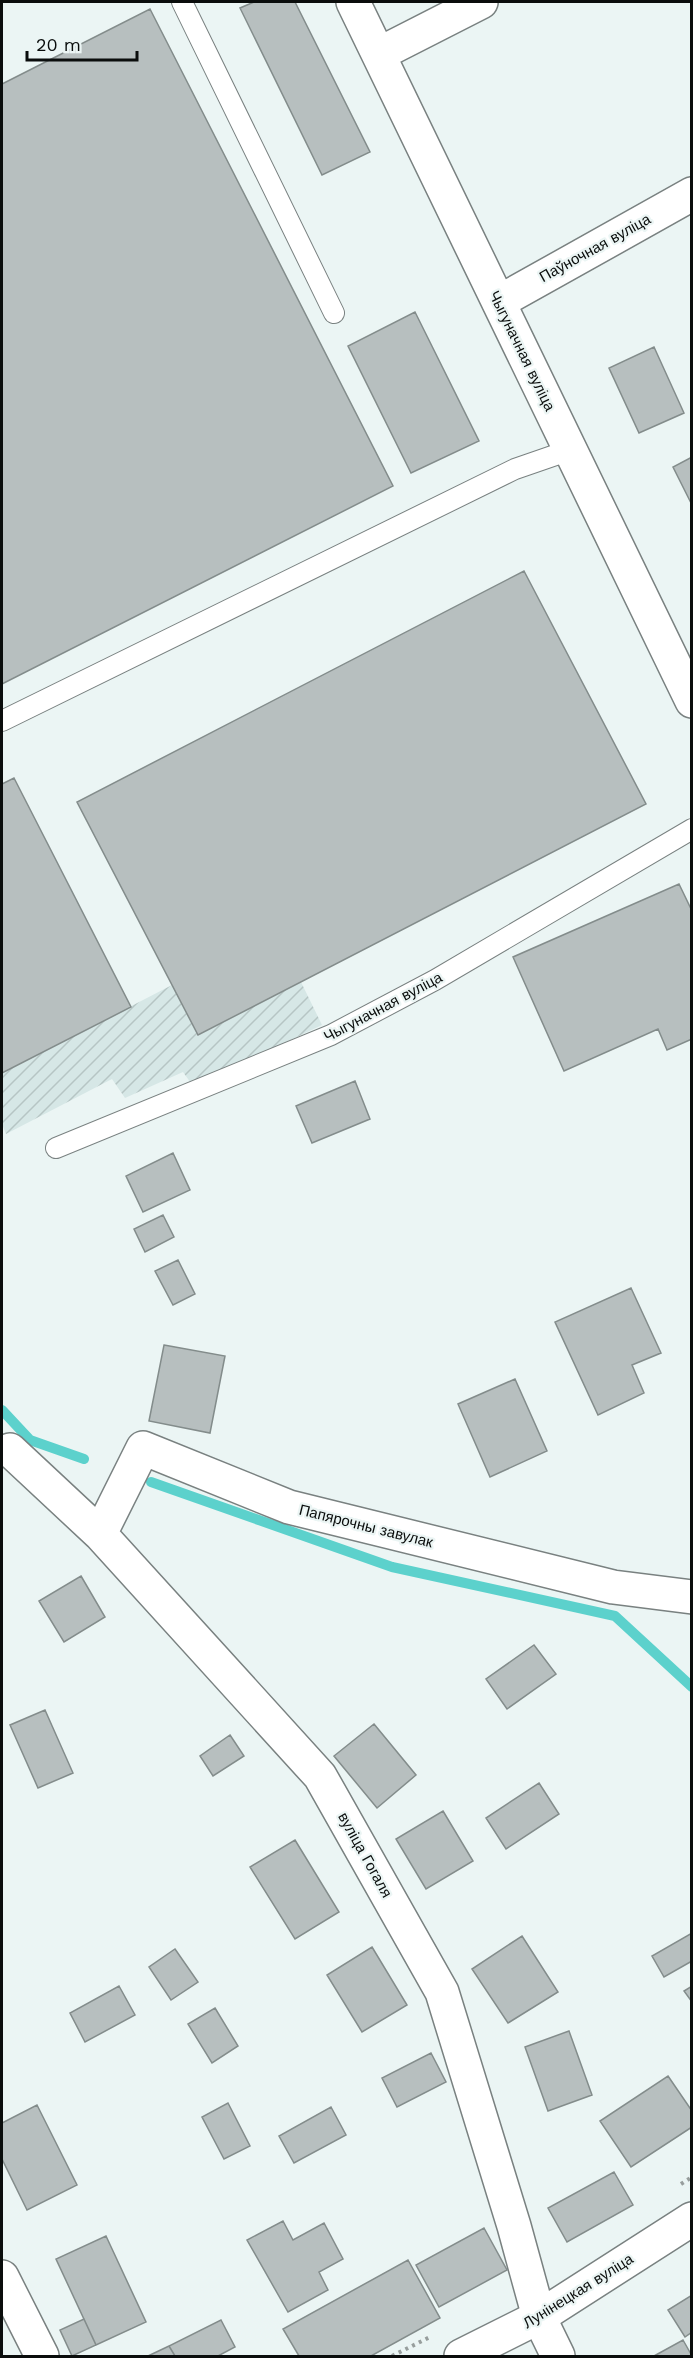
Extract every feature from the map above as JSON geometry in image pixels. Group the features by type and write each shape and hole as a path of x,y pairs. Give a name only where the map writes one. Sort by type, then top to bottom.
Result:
{"street":[{"name":"Чыгуначная вуліца","path":"353,2 692,700"},
{"path":"379,54 481,2"},
{"name":"Паўночная вуліца","path":"499,302 692,194"},
{"name":"вуліца Гогаля","path":"6,1445 100,1534 320,1776 442,1992 514,2226 538,2317 558,2356"},
{"name":"Папярочны завулак","path":"100,1534 143,1448 289,1507 613,1587 692,1597"},
{"name":"Лунінецкая вуліца","path":"461,2356 538,2317 692,2219"},
{"path":"2,2277 42,2356"}],"lane":[{"path":"182,2 334,314"},
{"path":"2,721 515,469 570,450"},
{"name":"Чыгуначная вуліца","path":"56,1148 331,1035 435,980 692,830"}],"shaded area":[{"path":"301,982 322,1025 193,1086 183,1072 125,1098 112,1079 6,1134 2,1124 2,1073 172,985"}],"building":[{"path":"254,2 295,2 370,152 322,175 240,8"},
{"path":"150,9 393,486 2,684 2,84"},
{"path":"415,312 479,441 411,473 348,346"},
{"path":"654,347 684,413 639,433 609,368"},
{"path":"692,457 692,505 673,467"},
{"path":"524,571 646,804 198,1035 77,802"},
{"path":"14,778 131,1007 2,1073 2,784"},
{"path":"679,884 692,911 692,1039 667,1050 658,1029 564,1071 513,957"},
{"path":"355,1081 370,1119 312,1143 296,1106"},
{"path":"173,1153 190,1190 143,1212 126,1176"},
{"path":"163,1215 174,1237 145,1252 134,1229"},
{"path":"178,1260 195,1294 173,1305 155,1271"},
{"path":"631,1288 661,1353 632,1365 644,1393 598,1415 555,1322"},
{"path":"164,1345 225,1356 210,1433 149,1421"},
{"path":"515,1379 547,1451 490,1477 458,1404"},
{"path":"81,1576 105,1617 64,1642 39,1601"},
{"path":"534,1645 556,1674 507,1709 486,1679"},
{"path":"45,1710 73,1773 38,1788 10,1725"},
{"path":"374,1724 416,1775 377,1808 334,1756"},
{"path":"230,1735 244,1756 213,1776 200,1756"},
{"path":"539,1783 559,1814 506,1849 486,1818"},
{"path":"443,1811 473,1861 426,1889 396,1839"},
{"path":"295,1840 339,1912 295,1939 250,1867"},
{"path":"692,1933 692,1961 664,1977 652,1956"},
{"path":"522,1936 558,1992 508,2023 472,1969"},
{"path":"372,1947 407,2005 362,2032 327,1975"},
{"path":"175,1949 198,1982 171,2000 149,1967"},
{"path":"119,1986 135,2015 85,2042 70,2013"},
{"path":"692,1986 692,2002 684,1991"},
{"path":"215,2008 238,2046 212,2063 188,2024"},
{"path":"569,2031 592,2095 548,2111 525,2047"},
{"path":"431,2053 446,2082 397,2107 382,2078"},
{"path":"668,2076 692,2111 692,2127 631,2167 600,2121"},
{"path":"228,2103 250,2146 224,2159 202,2117"},
{"path":"37,2105 77,2185 27,2210 2,2159 2,2123"},
{"path":"331,2107 346,2135 294,2163 279,2136"},
{"path":"614,2172 633,2205 567,2242 548,2208"},
{"path":"283,2221 293,2240 324,2223 343,2259 319,2272 328,2290 288,2312 247,2240"},
{"path":"484,2228 507,2270 439,2307 416,2265"},
{"path":"106,2236 146,2322 96,2345 56,2259"},
{"path":"408,2260 440,2318 371,2356 299,2356 283,2329"},
{"path":"692,2295 692,2332 685,2337 668,2310"},
{"path":"84,2319 96,2345 72,2356 60,2330"},
{"path":"221,2320 235,2347 218,2356 175,2356 169,2346"},
{"path":"683,2340 692,2356 654,2356"},
{"path":"169,2346 175,2356 148,2356"}],"waterway":[{"path":"2,1410 30,1440 84,1459"},
{"path":"151,1482 392,1567 615,1616 692,1687"}]}
